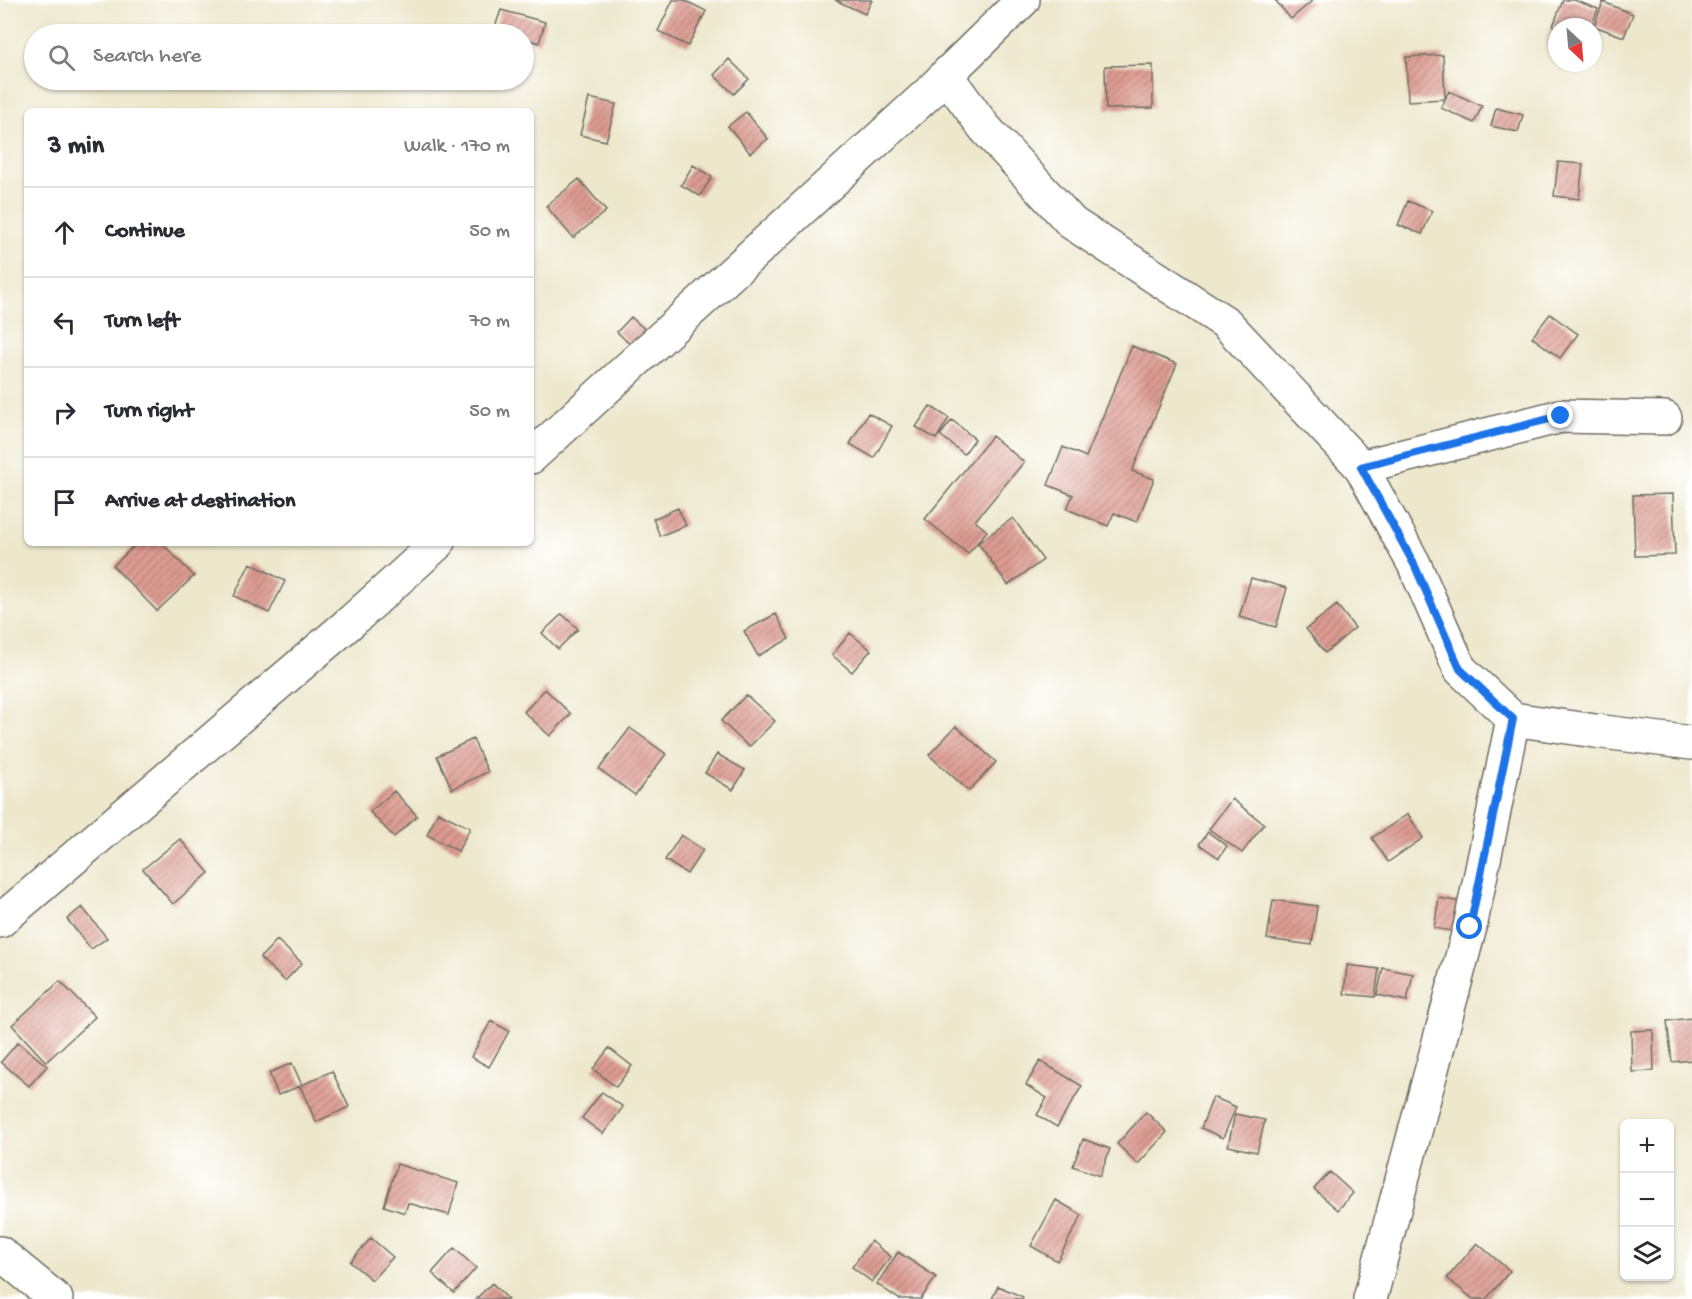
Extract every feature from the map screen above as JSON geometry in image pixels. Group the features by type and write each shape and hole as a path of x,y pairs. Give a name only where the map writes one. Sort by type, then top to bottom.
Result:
{"street":[{"path":"534,454 931,91 1023,0"},
{"path":"946,75 984,126 1072,223 1226,323 1361,467 1414,564 1460,669 1513,719 1692,743"},
{"path":"1361,467 1561,416 1665,418"},
{"path":"0,921 353,620 435,546"},
{"path":"1370,1299 1470,927 1513,719"},
{"path":"0,1254 56,1299"}],"building":[{"path":"673,0 684,0 706,11 688,46 658,31"},
{"path":"835,0 872,0 865,14"},
{"path":"1275,0 1313,0 1291,19"},
{"path":"1563,0 1574,0 1598,9 1594,18 1556,18"},
{"path":"1603,2 1633,14 1624,37 1602,29 1602,18 1597,18"},
{"path":"501,10 545,22 539,43 534,41 534,24 496,24"},
{"path":"1443,55 1445,99 1408,101 1406,57"},
{"path":"729,59 749,79 734,94 714,75"},
{"path":"1153,65 1153,108 1106,109 1105,66"},
{"path":"1449,91 1482,106 1474,123 1441,108"},
{"path":"589,98 616,104 606,141 580,135"},
{"path":"1496,108 1523,115 1518,132 1491,126"},
{"path":"746,112 768,139 750,153 728,126"},
{"path":"1558,162 1583,164 1579,199 1554,196"},
{"path":"693,165 712,177 700,196 681,185"},
{"path":"579,179 606,211 573,238 546,206"},
{"path":"1408,201 1432,211 1422,234 1398,225"},
{"path":"1550,314 1578,334 1560,358 1532,337"},
{"path":"631,317 650,334 635,349 617,332"},
{"path":"1132,346 1177,364 1132,471 1154,479 1137,522 1114,513 1108,526 1067,509 1073,495 1048,485 1063,447 1086,457"},
{"path":"930,406 949,418 936,439 916,427"},
{"path":"868,413 892,426 874,458 850,444"},
{"path":"952,420 975,439 964,454 940,435"},
{"path":"992,436 1024,462 975,521 987,531 968,554 925,519"},
{"path":"1673,494 1675,555 1635,556 1633,495"},
{"path":"678,508 686,525 660,536 653,519"},
{"path":"1013,518 1043,560 1008,585 978,543"},
{"path":"134,546 165,546 194,576 157,611 113,566"},
{"path":"250,563 285,581 269,613 234,596"},
{"path":"1251,578 1287,588 1276,627 1239,617"},
{"path":"1337,605 1355,628 1325,653 1306,629"},
{"path":"562,614 578,629 558,649 542,633"},
{"path":"776,614 789,639 758,656 744,631"},
{"path":"850,633 871,650 852,672 832,655"},
{"path":"545,689 571,714 550,736 524,712"},
{"path":"746,695 775,721 749,747 721,721"},
{"path":"956,726 996,762 969,791 929,755"},
{"path":"630,728 666,754 635,795 599,769"},
{"path":"473,739 488,772 452,789 437,756"},
{"path":"717,754 745,770 733,790 705,773"},
{"path":"394,791 417,816 394,837 370,812"},
{"path":"1232,799 1264,824 1242,853 1209,829"},
{"path":"438,812 470,828 458,851 427,835"},
{"path":"1408,814 1423,838 1388,862 1372,838"},
{"path":"1208,832 1227,846 1219,858 1199,844"},
{"path":"681,835 703,850 687,874 665,860"},
{"path":"180,839 209,873 173,904 143,869"},
{"path":"1439,898 1467,903 1462,933 1434,928"},
{"path":"1273,900 1317,906 1312,945 1267,939"},
{"path":"82,907 107,938 91,949 67,919"},
{"path":"277,940 302,963 285,981 260,958"},
{"path":"1347,965 1379,969 1375,997 1344,994"},
{"path":"1383,968 1413,974 1407,1001 1377,995"},
{"path":"60,981 95,1017 46,1062 12,1025"},
{"path":"1692,1018 1692,1060 1672,1062 1667,1021"},
{"path":"491,1021 509,1031 489,1067 471,1057"},
{"path":"1653,1030 1654,1071 1632,1072 1631,1031"},
{"path":"18,1042 47,1066 29,1086 1,1062"},
{"path":"609,1048 632,1066 616,1087 593,1069"},
{"path":"1040,1061 1082,1086 1057,1127 1037,1115 1047,1098 1026,1085"},
{"path":"292,1063 302,1085 332,1071 349,1107 316,1122 300,1086 278,1095 269,1073"},
{"path":"602,1092 623,1107 603,1134 582,1118"},
{"path":"1213,1097 1236,1107 1223,1138 1201,1128"},
{"path":"1146,1112 1167,1132 1138,1164 1117,1144"},
{"path":"1235,1114 1265,1120 1257,1152 1228,1146"},
{"path":"1083,1139 1110,1149 1100,1176 1073,1166"},
{"path":"397,1164 458,1183 449,1215 408,1203 405,1213 384,1206"},
{"path":"1330,1172 1353,1193 1338,1210 1314,1189"},
{"path":"1056,1200 1082,1215 1057,1261 1031,1246"},
{"path":"371,1238 393,1257 372,1280 350,1262"},
{"path":"871,1241 891,1257 872,1282 852,1267"},
{"path":"1477,1243 1510,1271 1486,1299 1473,1299 1447,1278"},
{"path":"454,1248 476,1268 454,1293 432,1273"},
{"path":"898,1252 936,1277 921,1299 899,1299 877,1284"},
{"path":"492,1283 508,1299 476,1299"},
{"path":"998,1286 1023,1297 1022,1299 992,1299"}],"route":[{"path":"1470,927 1513,719 1460,669 1414,564 1361,467 1561,416"}]}
